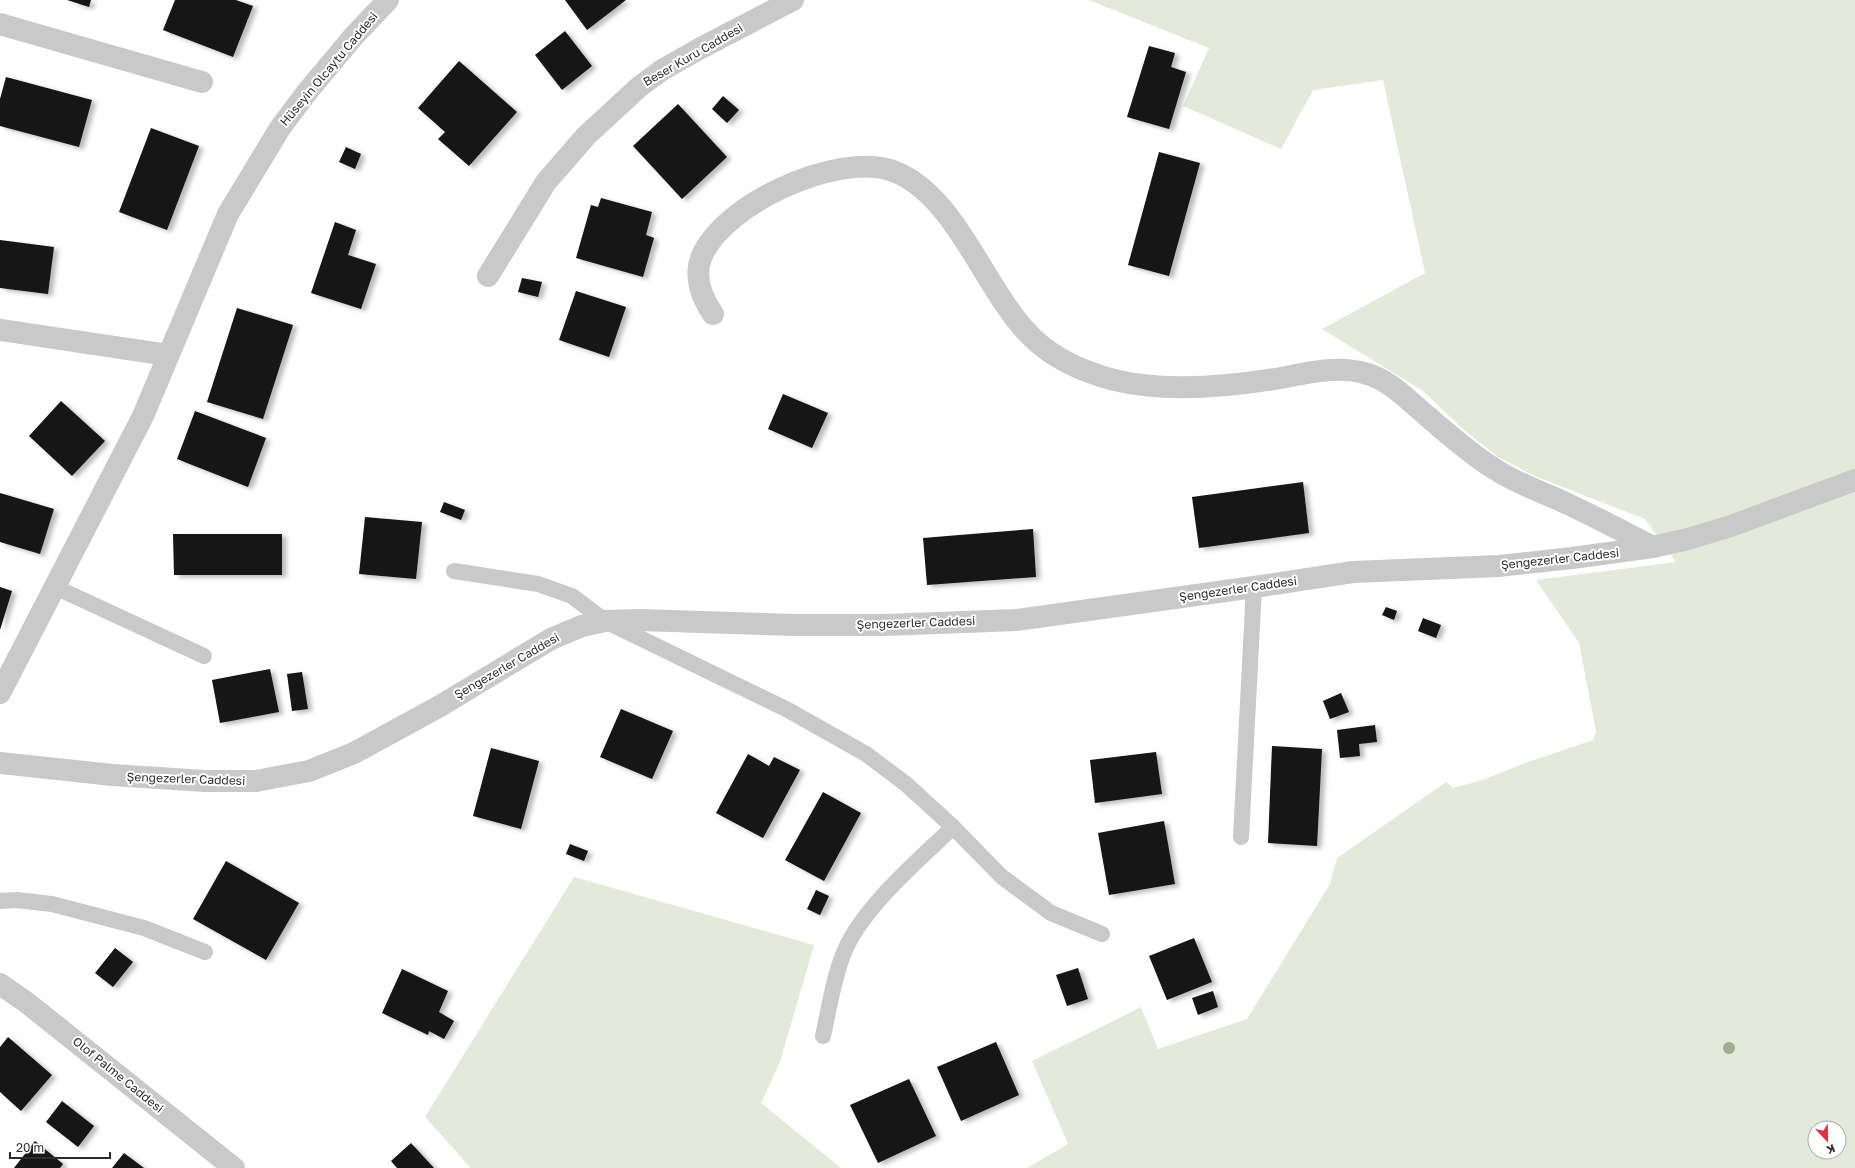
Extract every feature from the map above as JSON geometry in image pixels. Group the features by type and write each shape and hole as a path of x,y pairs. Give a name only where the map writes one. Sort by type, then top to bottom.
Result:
{"street":[{"name":"Hüseyin Olcaytu Caddesi","path":"0,693 143,416 228,214 272,140 307,92 353,37 388,0"},
{"name":"Beser Kuru Caddesi","path":"488,276 546,182 586,136 639,87 662,70 792,0"},
{"path":"0,24 202,82"},
{"path":"713,314 704,301 700,288 699,273 701,259 713,239 729,222 755,203 798,180 826,172 854,167 876,166 913,181 931,197 947,214 1019,324 1043,347 1065,362 1095,375 1131,383 1194,388 1247,383 1331,369 1366,373 1383,381 1401,393 1454,439 1496,471 1591,515 1654,547"},
{"path":"0,330 168,355"},
{"name":"Şengezerler Caddesi","path":"0,763 113,775 205,781 256,781 309,771 354,752 440,706 551,638 582,626 605,621 640,620 794,625 885,625 1016,620 1353,572 1499,566 1572,558 1654,547 1688,540 1731,526 1855,480"},
{"name":"Olof Palme Caddesi","path":"0,984 26,1002 234,1168"}],"lane":[{"path":"454,571 538,584 572,596 605,621 788,710 866,754 906,784 954,827 1002,876 1051,913 1102,934"},
{"path":"55,587 204,656"},
{"path":"1241,837 1254,587"},
{"path":"823,1036 844,951 854,932 871,910 899,880 954,827"},
{"path":"0,901 17,900 52,904 144,928 205,952"}],"green space":[{"path":"1089,0 1855,0 1855,1168 1027,1168 1068,1144 1032,1061 1141,1007 1158,1049 1247,1019 1330,884 1337,858 1446,782 1453,788 1482,780 1525,763 1593,740 1596,731 1579,643 1536,580 1676,562 1645,519 1537,477 1498,457 1463,429 1423,391 1322,329 1425,273 1383,80 1313,90 1281,149 1183,106 1209,48"},
{"path":"574,877 814,945 780,1062 761,1103 841,1168 471,1168 425,1117"}],"building":[{"path":"67,0 91,0 89,7"},
{"path":"175,0 236,0 253,6 233,57 163,30"},
{"path":"565,0 626,0 587,30"},
{"path":"565,31 592,66 562,90 535,55"},
{"path":"1149,46 1175,53 1171,67 1186,72 1169,129 1127,117"},
{"path":"459,61 517,112 469,166 438,139 445,132 418,108"},
{"path":"6,77 92,100 79,147 0,126 0,99"},
{"path":"723,96 739,110 727,123 712,109"},
{"path":"678,104 727,157 682,199 633,146"},
{"path":"151,128 199,146 167,230 119,212"},
{"path":"346,147 361,154 355,169 339,162"},
{"path":"1159,152 1200,163 1169,276 1128,265"},
{"path":"601,198 652,212 646,235 654,238 643,277 576,258 591,205 598,207"},
{"path":"335,222 356,230 348,255 376,264 361,309 311,293"},
{"path":"0,240 54,247 48,294 0,288"},
{"path":"522,278 542,282 538,297 518,292"},
{"path":"576,291 626,307 609,357 559,340"},
{"path":"237,308 293,325 263,419 207,402"},
{"path":"783,394 828,413 812,448 768,429"},
{"path":"61,401 105,441 72,476 29,436"},
{"path":"195,411 266,438 248,487 177,459"},
{"path":"1303,482 1309,533 1199,548 1192,497"},
{"path":"0,493 54,509 40,554 0,542"},
{"path":"444,502 465,510 461,520 440,512"},
{"path":"365,517 422,522 416,579 359,574"},
{"path":"1033,529 1036,577 927,585 923,538"},
{"path":"173,534 282,534 282,575 174,575"},
{"path":"0,587 12,591 0,630"},
{"path":"1386,607 1397,611 1394,620 1382,615"},
{"path":"1423,618 1441,625 1436,638 1418,631"},
{"path":"270,669 279,712 220,723 212,680"},
{"path":"302,672 308,709 292,711 287,674"},
{"path":"1341,693 1349,712 1330,719 1323,701"},
{"path":"621,709 673,731 652,779 600,757"},
{"path":"1375,725 1377,742 1359,744 1360,756 1340,758 1337,730"},
{"path":"1272,746 1322,749 1317,846 1268,843"},
{"path":"491,748 539,761 521,829 473,816"},
{"path":"1156,752 1162,794 1095,803 1090,760"},
{"path":"748,754 769,766 774,757 800,770 763,838 716,813"},
{"path":"823,792 861,813 824,881 785,860"},
{"path":"1164,821 1175,884 1109,895 1098,833"},
{"path":"570,844 588,851 584,861 566,854"},
{"path":"226,861 299,903 266,960 193,919"},
{"path":"816,890 829,896 820,915 807,909"},
{"path":"1194,938 1212,982 1167,1000 1149,956"},
{"path":"115,948 133,962 113,987 95,973"},
{"path":"1078,968 1088,999 1067,1006 1056,975"},
{"path":"402,969 448,991 439,1012 454,1021 444,1039 429,1031 428,1035 382,1013"},
{"path":"1213,991 1218,1007 1198,1015 1192,998"},
{"path":"8,1037 52,1075 21,1111 0,1092 0,1047"},
{"path":"996,1042 1019,1095 961,1121 937,1067"},
{"path":"909,1079 936,1136 878,1163 850,1105"},
{"path":"62,1101 94,1126 78,1147 46,1122"},
{"path":"35,1141 63,1164 60,1168 14,1168"},
{"path":"411,1143 434,1168 397,1168 391,1161"},
{"path":"124,1153 144,1168 112,1168"}]}
